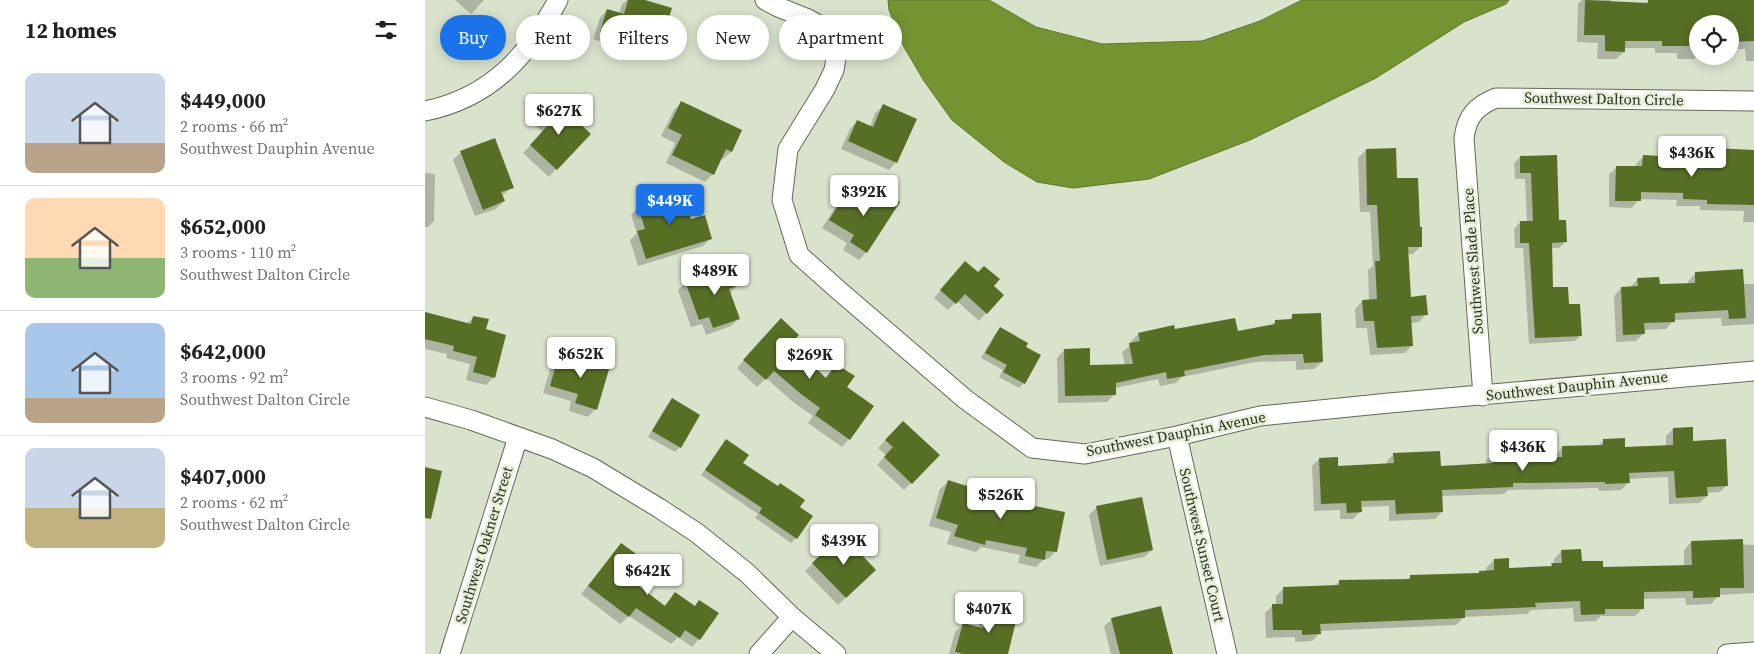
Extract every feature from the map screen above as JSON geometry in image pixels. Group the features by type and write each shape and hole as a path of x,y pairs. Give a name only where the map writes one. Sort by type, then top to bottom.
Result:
{"street":[{"path":"425,111 454,104 488,85 527,50 559,0"},
{"name":"Southwest Dauphin Avenue","path":"765,0 824,28 832,38 835,46 834,70 825,89 788,149 782,200 799,255 965,399 1032,448 1085,454 1177,436 1260,416 1754,371"},
{"name":"Southwest Dalton Circle","path":"1465,126 1471,115 1479,107 1496,98 1754,101"},
{"name":"Southwest Slade Place","path":"1465,126 1464,138 1483,396"},
{"path":"425,407 471,420 552,449 593,468 697,533 747,573 792,617 836,654"},
{"name":"Southwest Sunset Court","path":"1177,436 1227,654"},
{"name":"Southwest Oakner Street","path":"450,654 518,437"},
{"path":"759,654 792,617"},
{"path":"1727,654 1754,652"}],"shaded area":[{"path":"888,0 989,0 1036,27 1102,44 1202,41 1260,21 1302,0 1509,0 1506,4 1464,22 1376,78 1250,140 1149,179 1073,188 1037,182 1004,162 952,120 924,81 904,47 902,42 902,15 891,15"}],"building":[{"path":"628,0 645,0 672,8 670,15 605,15 607,9 624,14"},
{"path":"1585,0 1648,3 1648,0 1754,0 1754,41 1739,42 1739,15 1689,15 1689,46 1662,46 1662,41 1625,41 1625,52 1605,51 1605,35 1584,35"},
{"path":"555,100 591,134 557,170 530,145 549,124 540,115"},
{"path":"681,101 742,130 732,152 726,149 714,175 672,155 682,135 668,128"},
{"path":"883,104 917,119 897,163 848,141 857,120 873,127"},
{"path":"495,138 514,188 501,192 505,201 483,210 460,151"},
{"path":"1396,148 1397,178 1418,178 1422,247 1408,247 1411,297 1426,295 1428,315 1411,316 1413,346 1377,348 1374,321 1364,321 1362,300 1377,299 1375,261 1380,261 1377,205 1367,205 1366,149"},
{"path":"1713,148 1754,150 1754,205 1707,204 1707,200 1683,199 1683,193 1641,192 1641,201 1615,201 1616,166 1642,166 1643,155 1662,156 1662,161 1712,162"},
{"path":"1557,155 1559,220 1566,220 1567,242 1552,243 1553,287 1568,287 1569,304 1580,304 1582,336 1535,338 1529,243 1520,243 1520,221 1533,221 1531,173 1520,173 1520,156"},
{"path":"879,189 900,202 867,253 850,242 854,235 829,220 848,190 869,204"},
{"path":"683,192 691,219 705,215 712,239 646,259 637,231 645,229 638,206"},
{"path":"965,261 978,272 984,266 1000,279 994,286 1004,295 987,314 965,294 956,304 940,290"},
{"path":"732,264 739,285 729,289 740,319 713,328 709,317 699,320 685,281"},
{"path":"1743,269 1746,318 1729,319 1728,310 1675,313 1675,322 1644,323 1645,334 1623,335 1621,287 1638,286 1637,278 1659,277 1660,284 1695,283 1695,272"},
{"path":"425,312 471,324 473,316 489,319 486,329 506,335 495,378 473,372 477,357 453,351 454,346 425,339"},
{"path":"1321,313 1323,362 1304,363 1303,354 1264,355 1184,371 1185,376 1167,379 1166,372 1116,383 1116,395 1065,396 1064,349 1090,348 1090,365 1133,364 1129,343 1140,341 1138,333 1174,325 1175,329 1235,318 1238,331 1275,324 1275,320 1292,319 1292,314"},
{"path":"781,318 799,335 790,344 826,378 836,364 855,376 847,387 874,406 850,440 815,415 820,408 774,371 766,380 743,360"},
{"path":"1000,327 1028,343 1026,347 1041,355 1025,384 1003,372 1007,365 985,353"},
{"path":"560,351 610,366 597,410 575,403 578,394 550,386"},
{"path":"672,398 700,415 681,448 652,431"},
{"path":"903,421 940,455 912,484 884,457 893,447 885,440"},
{"path":"1693,427 1693,441 1726,439 1728,486 1707,487 1708,496 1676,498 1674,471 1629,473 1630,483 1513,483 1513,487 1442,490 1443,512 1396,514 1395,500 1361,501 1362,512 1347,513 1346,503 1321,504 1319,458 1338,457 1338,466 1394,463 1393,453 1440,451 1441,466 1493,463 1492,452 1511,451 1512,458 1562,457 1562,446 1603,445 1603,439 1625,438 1625,447 1673,445 1673,428"},
{"path":"726,439 749,455 743,463 778,486 780,483 805,500 800,507 813,516 797,539 759,513 762,508 705,470"},
{"path":"425,467 442,471 431,519 425,518"},
{"path":"948,480 979,490 980,487 1000,493 999,499 1065,512 1057,552 1046,551 1045,560 1025,556 1027,548 986,540 985,545 954,536 958,525 936,518"},
{"path":"1142,497 1153,550 1107,560 1096,506"},
{"path":"842,534 876,570 846,598 812,563"},
{"path":"1743,539 1744,588 1720,588 1720,597 1693,598 1693,591 1644,592 1644,609 1605,609 1605,614 1581,615 1580,601 1535,603 1536,607 1465,610 1465,618 1320,624 1321,634 1302,635 1302,630 1273,630 1272,604 1283,604 1283,587 1339,585 1339,580 1410,579 1410,575 1479,573 1479,571 1494,570 1494,559 1509,558 1509,568 1552,566 1551,563 1562,563 1561,550 1581,549 1582,561 1603,561 1603,567 1692,565 1691,541"},
{"path":"621,543 650,564 635,583 665,606 675,592 695,606 699,600 719,613 700,640 685,630 680,638 636,608 629,617 588,586"},
{"path":"989,605 1018,613 1008,654 964,654 955,652 963,623 983,628"},
{"path":"1161,606 1173,654 1120,654 1111,618"}]}
